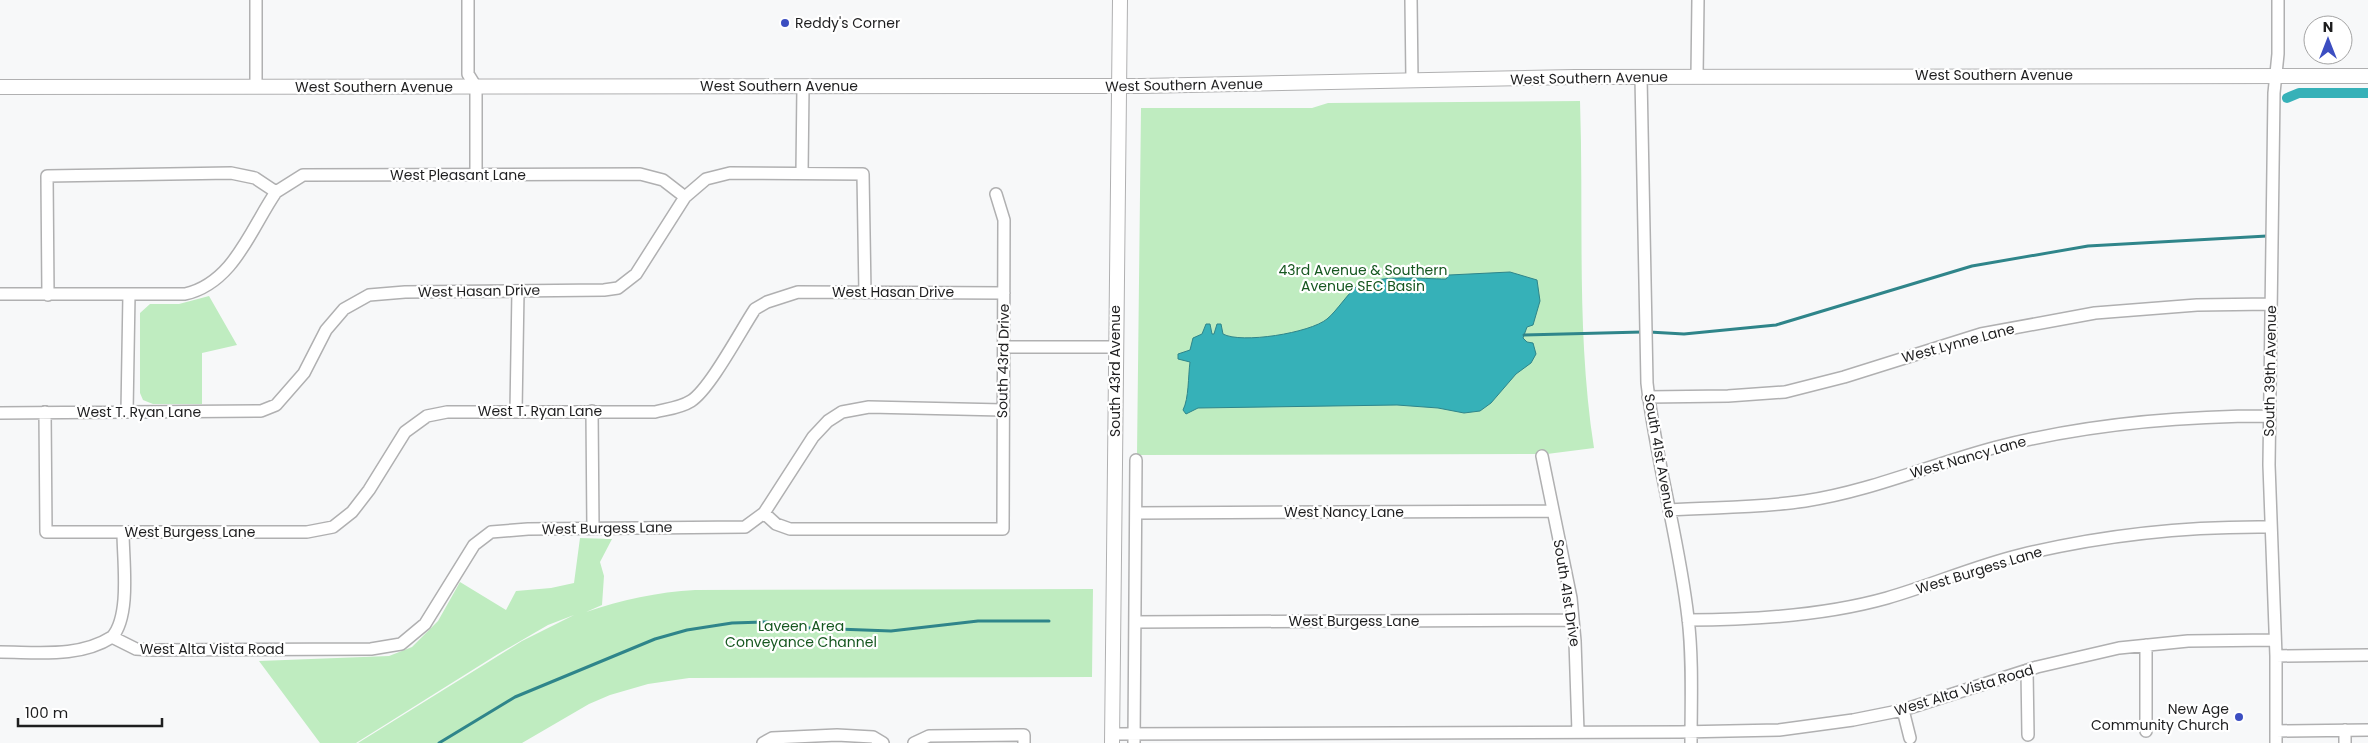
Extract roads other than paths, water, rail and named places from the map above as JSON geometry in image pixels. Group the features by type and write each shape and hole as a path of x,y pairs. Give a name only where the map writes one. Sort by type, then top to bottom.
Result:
{"main road":[{"name":"South 43rd Avenue","path":"1112,739 1120,0"},
{"name":"West Southern Avenue","path":"0,87 1119,86 1697,76 2368,76"}],"street":[{"path":"256,0 256,87"},
{"path":"468,0 468,74 476,87 476,175"},
{"path":"1411,0 1412,80"},
{"path":"1697,76 1698,0"},
{"name":"South 39th Avenue","path":"2276,737 2276,656 2271,527 2270,416 2278,0"},
{"name":"South 41st Avenue","path":"1641,77 1648,397 1679,556 1688,620 1691,738"},
{"path":"802,173 803,86"},
{"path":"0,294 48,295 185,294 198,292 220,276 242,250 276,192 255,178 231,173 47,176 48,295"},
{"path":"685,197 706,179 730,173 863,174 864,293"},
{"name":"West Pleasant Lane","path":"276,192 303,175 640,174 663,180 685,197"},
{"name":"South 43rd Drive","path":"764,513 776,524 790,529 1003,529 1004,220 996,194"},
{"name":"West Hasan Drive","path":"276,405 304,373 326,330 344,309 369,295 405,292 604,290 618,288 636,274 685,197"},
{"path":"516,411 518,291"},
{"name":"West Hasan Drive","path":"680,407 693,400 708,384 755,309 767,302 798,292 1004,293"},
{"path":"127,412 129,294"},
{"name":"West Lynne Lane","path":"1648,397 1728,396 1785,392 1844,377 1981,334 2095,313 2197,305 2271,304"},
{"path":"1004,347 1115,347"},
{"name":"West T. Ryan Lane","path":"0,413 261,411 276,405"},
{"name":"West T. Ryan Lane","path":"333,527 352,512 369,490 405,432 427,416 448,412 654,412 680,407"},
{"path":"764,513 813,436 842,412 869,407 1003,410"},
{"path":"592,411 593,529"},
{"name":"West Burgess Lane","path":"45,412 46,532 307,532 333,527"},
{"name":"West Nancy Lane","path":"1669,510 1742,508 1849,493 1996,447 2105,425 2201,416 2270,416"},
{"name":"South 41st Drive","path":"1542,456 1573,620 1578,678 1578,732"},
{"path":"1134,738 1136,460"},
{"name":"West Nancy Lane","path":"1136,513 1553,511"},
{"name":"West Burgess Lane","path":"401,644 425,624 474,545 491,532 745,527 764,513"},
{"name":"West Burgess Lane","path":"1688,620 1774,617 1859,605 2019,555 2116,536 2199,528 2271,527"},
{"path":"0,652 84,650 99,645 112,637 118,630 123,606 123,532"},
{"name":"West Burgess Lane","path":"1135,622 1573,620"},
{"name":"West Alta Vista Road","path":"112,637 136,649 152,650 370,649 401,644"},
{"name":"West Alta Vista Road","path":"1112,739 1578,732 1691,738 1779,730 1853,720 1903,710 2027,670 2119,648 2188,640 2274,640"},
{"path":"2146,645 2146,731"},
{"path":"2276,656 2368,655"},
{"path":"2027,670 2028,735"},
{"path":"1903,710 1910,738"},
{"path":"2276,737 2345,730 2368,730"},
{"path":"2345,730 2345,743"},
{"path":"763,743 772,738 837,735 873,737 883,743"},
{"path":"914,743 929,736 1024,739"}],"water":[{"path":"1510,272 1537,280 1540,301 1533,325 1527,327 1523,338 1527,342 1533,343 1536,354 1531,363 1516,374 1491,403 1480,411 1464,413 1438,408 1397,405 1198,408 1186,414 1183,410 1187,393 1190,362 1178,359 1178,354 1190,350 1193,338 1202,334 1206,324 1210,324 1212,334 1214,334 1217,324 1221,324 1223,334 1232,337 1275,336 1306,329 1327,319 1355,288 1367,282 1401,278 1446,279 1449,275"}],"waterway":[{"path":"2287,98 2299,93 2368,93"},
{"path":"1649,332 1684,334 1776,325 1972,266 2088,246 2267,236"},
{"path":"1524,335 1642,332"},
{"path":"439,743 515,697 655,639 687,630 732,623 766,622 810,628 891,631 978,621 1049,621"}],"place":[{"name":"Reddy's Corner","path":"785,23"},
{"name":"New Age Community Church","path":"2239,717"}],"park label":[{"name":"43rd Avenue & Southern Avenue SEC Basin","path":"1363,278"},
{"name":"Laveen Area Conveyance Channel","path":"801,634"}]}
